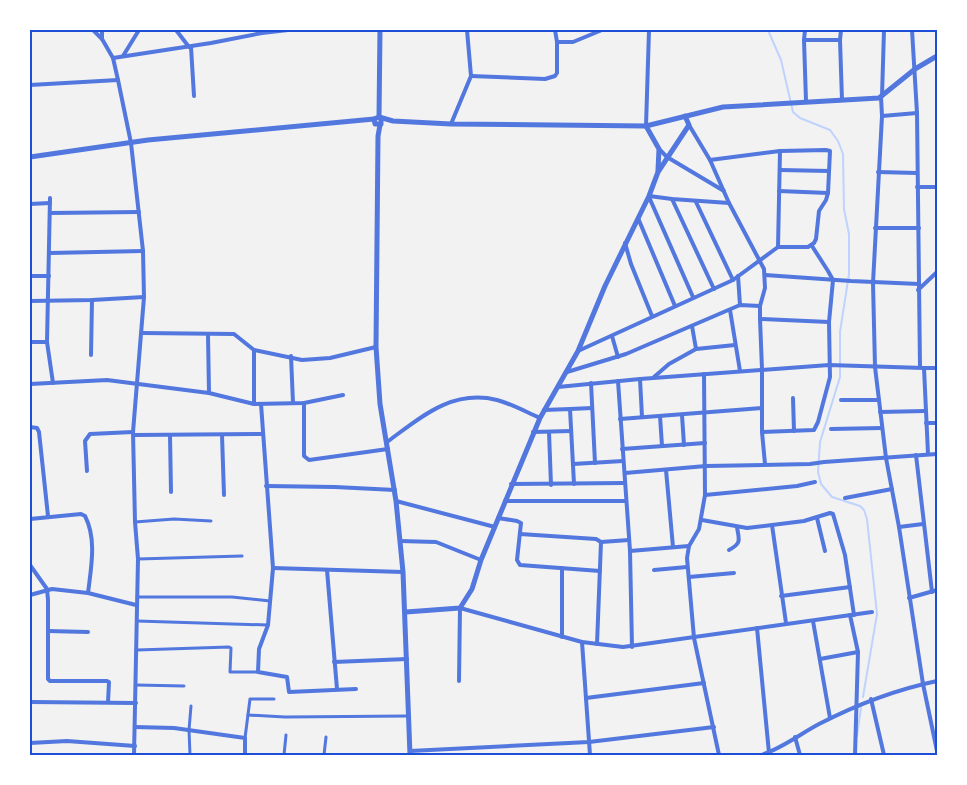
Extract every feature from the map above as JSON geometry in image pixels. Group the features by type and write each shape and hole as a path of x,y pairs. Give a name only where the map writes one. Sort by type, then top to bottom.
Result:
{"street":[{"path":"92,30 102,39 113,58 131,143 143,251 144,297 136,383 134,433 135,522 138,558 134,755"},
{"path":"102,30 102,39"},
{"path":"123,56 139,30"},
{"path":"176,30 190,47 194,96"},
{"path":"113,58 288,30"},
{"path":"380,30 376,347 380,404 395,490 403,572 410,753 589,742 714,727"},
{"path":"450,124 471,76 467,30"},
{"path":"471,76 533,80 545,80 555,76 558,68 555,30"},
{"path":"557,42 573,42 602,30"},
{"path":"649,30 646,126 659,149 667,157 724,191"},
{"path":"805,30 806,101"},
{"path":"841,30 842,100"},
{"path":"884,30 882,116 875,228 874,367 886,458 899,527 923,684 935,730 937,751"},
{"path":"912,30 917,113 918,290 928,454"},
{"path":"804,40 840,40"},
{"path":"30,157 131,143 251,130 362,121 646,126 723,107 882,97 915,69 937,56"},
{"path":"30,85 118,80"},
{"path":"882,116 917,113"},
{"path":"685,116 710,160 729,204 760,260 765,275 765,288 760,306 762,432 765,464"},
{"path":"459,681 460,608 472,589 481,560 533,432 578,351 658,172 689,124"},
{"path":"658,172 659,149"},
{"path":"710,160 780,151 829,150 831,153 828,193 819,211 816,239 812,246"},
{"path":"778,246 780,151"},
{"path":"780,170 829,171"},
{"path":"878,172 917,173"},
{"path":"917,187 937,186"},
{"path":"779,190 828,193"},
{"path":"648,196 729,204"},
{"path":"648,196 694,298"},
{"path":"50,198 47,342 53,383"},
{"path":"672,199 714,289"},
{"path":"696,202 733,280"},
{"path":"30,204 50,204"},
{"path":"50,214 139,212"},
{"path":"638,217 675,306"},
{"path":"875,228 919,228"},
{"path":"625,243 631,264 652,316"},
{"path":"578,351 733,280 778,246 812,246"},
{"path":"762,432 812,431 816,427 828,388 832,365 829,322 832,280 812,246"},
{"path":"50,253 143,251"},
{"path":"918,290 937,272"},
{"path":"765,275 851,282 918,284"},
{"path":"30,276 49,276"},
{"path":"738,276 740,305"},
{"path":"30,301 144,297"},
{"path":"91,355 92,300"},
{"path":"567,372 618,357 740,305 760,306"},
{"path":"730,310 740,371"},
{"path":"760,319 829,322"},
{"path":"692,326 696,350"},
{"path":"142,333 234,334 254,350 291,356 302,360 330,358 376,347"},
{"path":"208,334 209,393"},
{"path":"612,336 618,357"},
{"path":"30,342 47,342"},
{"path":"654,378 669,364 696,350 735,344"},
{"path":"254,350 254,404"},
{"path":"291,356 293,403"},
{"path":"558,387 762,369 832,365 937,368"},
{"path":"704,374 705,495 702,520 689,546 686,558 694,638 719,755"},
{"path":"640,379 642,417"},
{"path":"30,384 107,380 209,393 254,404 304,403 343,395"},
{"path":"618,381 630,551 632,647"},
{"path":"591,383 595,463"},
{"path":"387,442 439,406 467,398 498,401 540,418"},
{"path":"793,398 794,431"},
{"path":"841,400 879,400"},
{"path":"304,403 304,456 306,459 388,449"},
{"path":"258,672 259,649 268,625 273,568 260,404"},
{"path":"544,410 592,408"},
{"path":"620,419 762,408"},
{"path":"570,409 574,484"},
{"path":"880,412 925,411"},
{"path":"682,415 684,445"},
{"path":"660,416 662,446"},
{"path":"926,423 937,423"},
{"path":"30,427 37,428 39,432 48,516"},
{"path":"831,430 882,428"},
{"path":"533,432 570,431"},
{"path":"549,432 552,485"},
{"path":"87,472 85,442 90,434 262,434"},
{"path":"170,435 170,492"},
{"path":"222,435 224,495"},
{"path":"622,449 705,443"},
{"path":"625,473 706,466 812,464 937,454"},
{"path":"909,598 935,591 923,524 916,455"},
{"path":"573,464 623,461"},
{"path":"666,470 673,547"},
{"path":"705,495 798,486 814,482"},
{"path":"512,484 625,483"},
{"path":"266,486 395,490"},
{"path":"845,498 892,490"},
{"path":"396,501 495,527"},
{"path":"505,501 626,501"},
{"path":"702,520 748,528 818,518 830,513 834,514 845,555 858,652 854,755"},
{"path":"30,519 81,514 86,518 92,550 88,593"},
{"path":"498,518 519,521 521,525 518,560 520,564 600,571"},
{"path":"818,518 825,551"},
{"path":"135,522 174,519 211,521"},
{"path":"899,527 923,524"},
{"path":"772,525 786,623"},
{"path":"729,550 739,542 737,527"},
{"path":"520,534 596,539 600,542 629,540"},
{"path":"400,541 436,542 481,560"},
{"path":"598,644 600,542"},
{"path":"630,551 689,546"},
{"path":"138,558 242,556"},
{"path":"30,565 47,589 49,680 107,681 108,702"},
{"path":"654,570 687,567"},
{"path":"273,568 403,572"},
{"path":"562,568 562,637"},
{"path":"327,570 337,689"},
{"path":"689,577 734,573"},
{"path":"781,596 850,587"},
{"path":"30,595 47,589 88,593 136,605"},
{"path":"136,597 232,597 271,601"},
{"path":"406,612 460,608 582,642 632,647 786,623 872,612"},
{"path":"813,620 830,718"},
{"path":"137,621 268,625"},
{"path":"757,628 769,754"},
{"path":"48,631 88,632"},
{"path":"582,642 590,755"},
{"path":"137,650 229,647 231,648 230,672 258,672 286,677 289,692 356,689"},
{"path":"820,659 858,652"},
{"path":"334,662 407,659"},
{"path":"761,755 769,754 830,718 871,699 937,681"},
{"path":"586,698 704,683"},
{"path":"136,684 184,686"},
{"path":"245,755 250,699 274,698"},
{"path":"871,699 884,755"},
{"path":"30,702 136,703"},
{"path":"190,755 189,730 191,706"},
{"path":"248,715 285,717 409,716"},
{"path":"135,727 189,730 246,738"},
{"path":"284,755 286,735"},
{"path":"324,755 326,737"},
{"path":"795,737 800,755"},
{"path":"30,743 67,741 135,746"}],"waterway":[{"path":"768,30 781,60 793,112 800,118 830,130 838,141 843,154 844,209 849,234 849,274 840,332 840,377 820,442 818,472 821,484 832,497 860,506 864,510 867,519 877,614 863,697"},
{"path":"857,736 861,708"}]}
